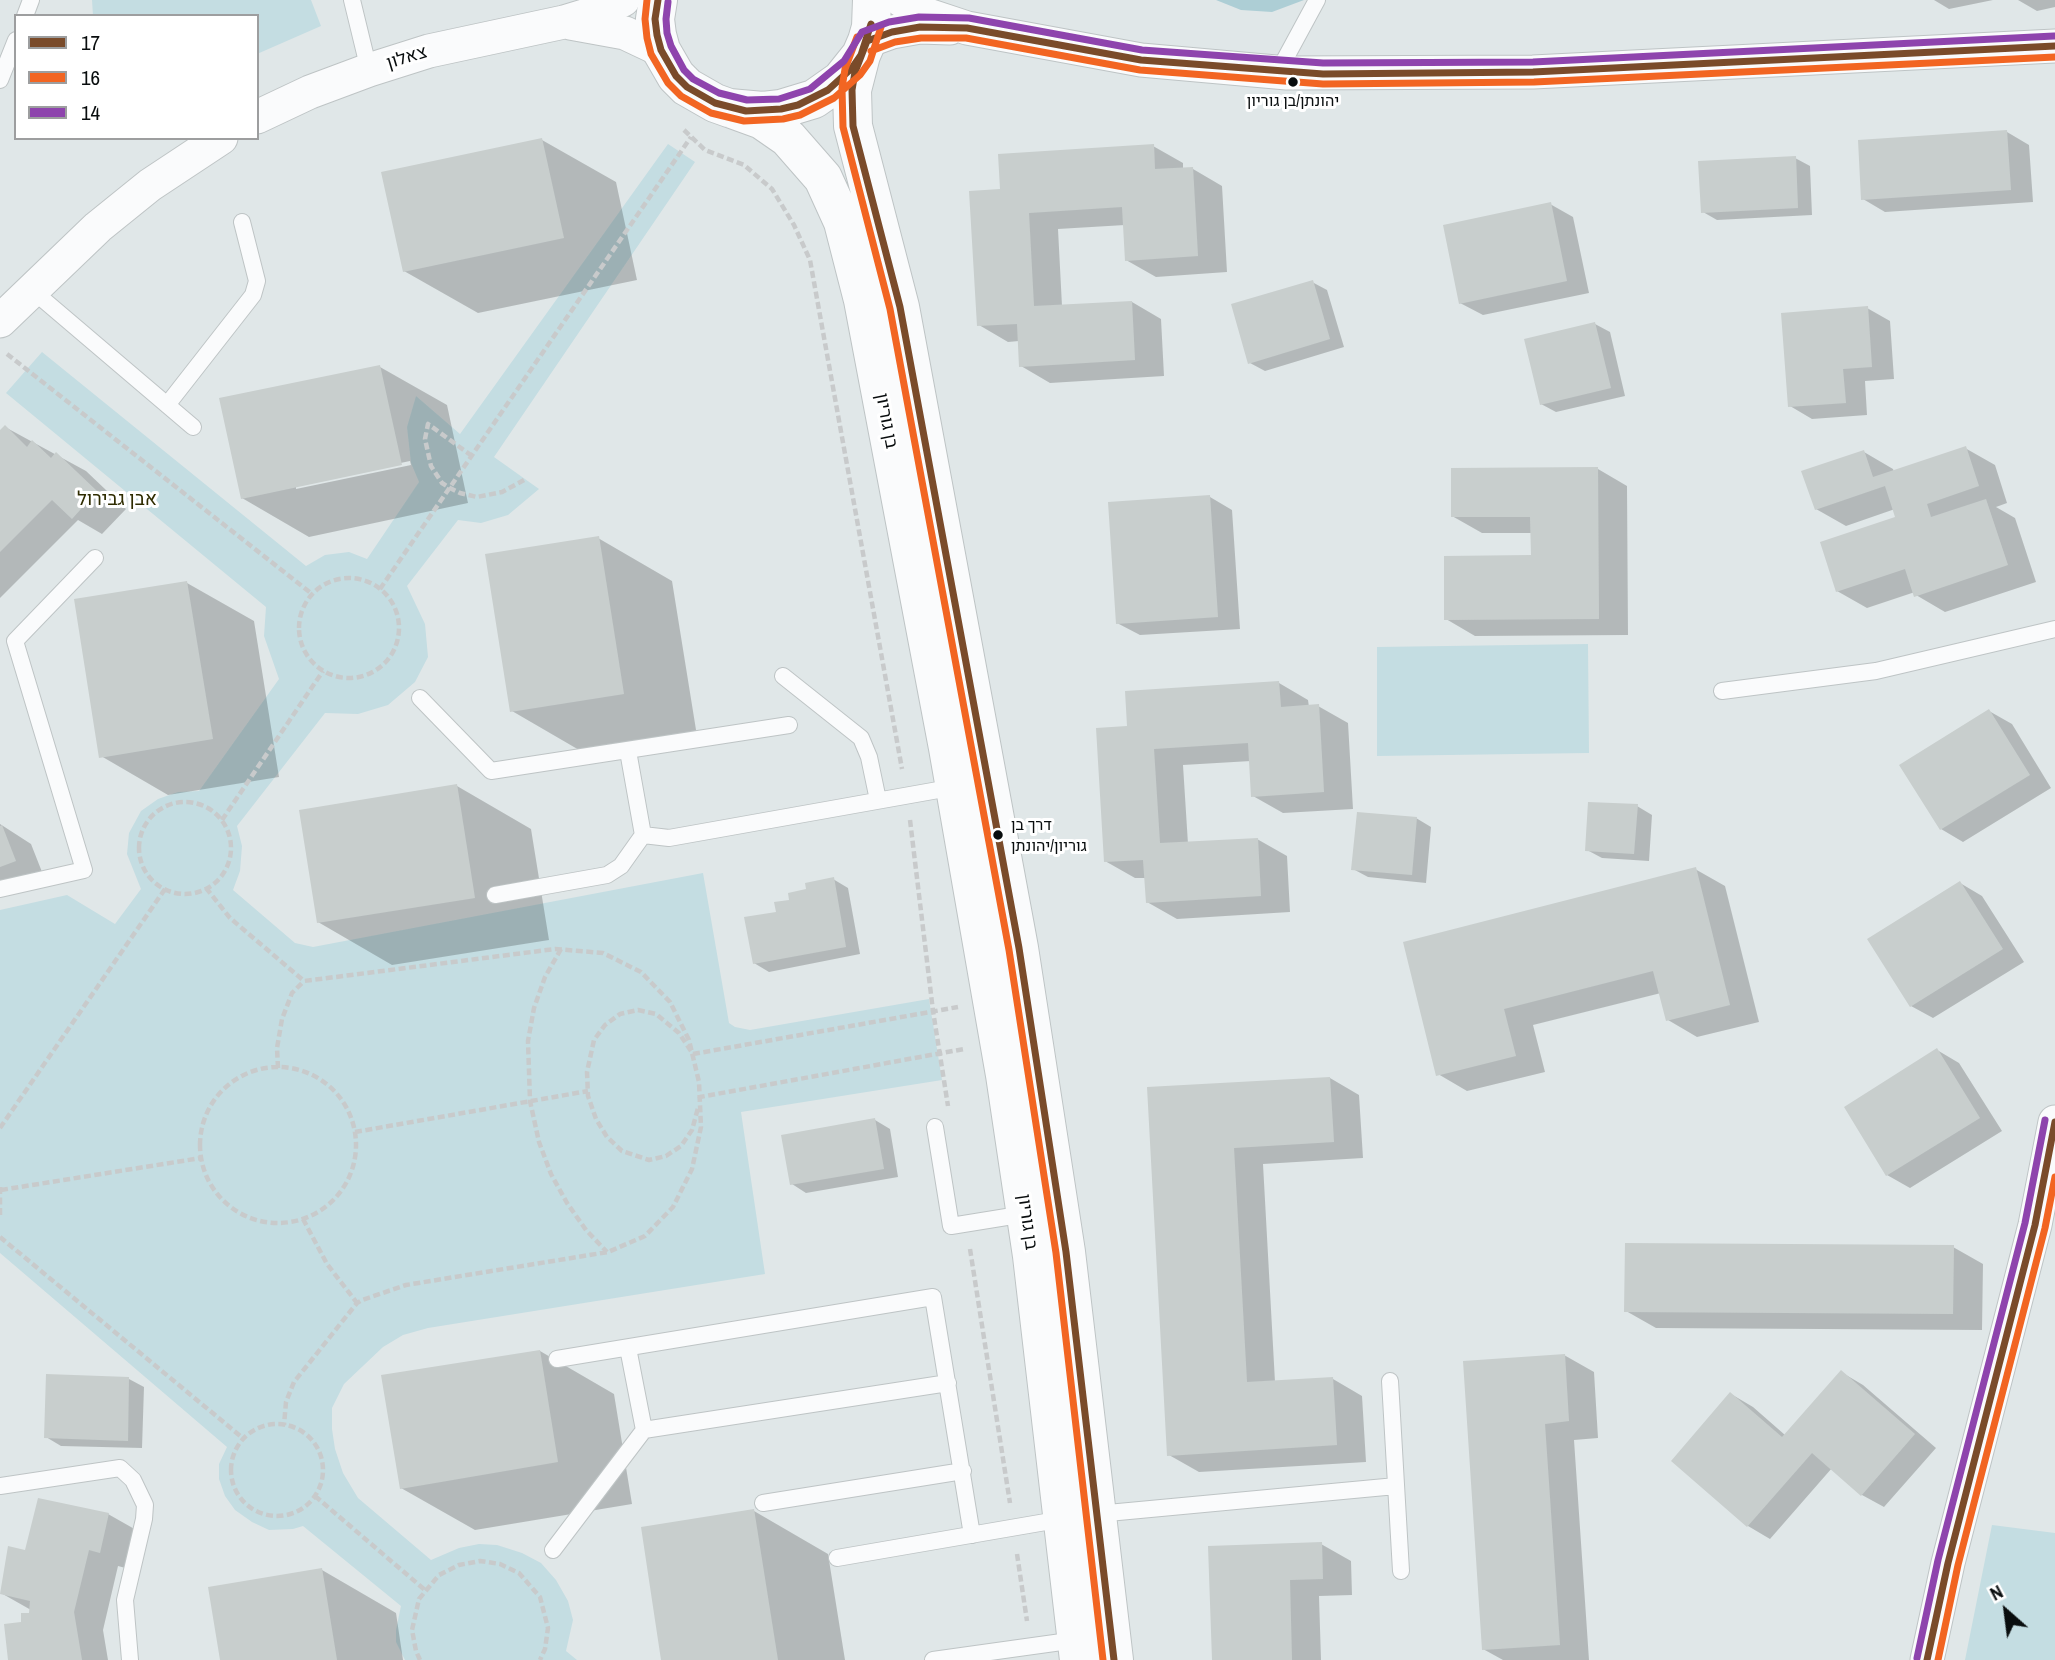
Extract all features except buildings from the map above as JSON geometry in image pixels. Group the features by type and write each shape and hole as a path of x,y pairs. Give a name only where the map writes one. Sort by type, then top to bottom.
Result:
{"street":[{"name":"צאלון","path":"259,116 310,92 369,70 429,51 564,22 597,12 623,0"},
{"path":"658,0 655,19 661,50"},
{"name":"בן גוריון","path":"872,0 871,27 852,90 853,126 900,307 1009,888 1040,1069 1066,1252 1080,1517 1078,1650"},
{"path":"901,0 928,16 967,28 1141,60 1278,72 1533,72 2055,46"},
{"name":"צאלון","path":"564,22 625,33 661,50"},
{"path":"722,106 746,111 798,105 814,99 841,80 864,48 892,32 920,27 967,28"},
{"name":"בן גוריון","path":"661,50 667,64 682,82 722,106 762,120 788,138 823,178 843,222 866,315 955,787 1080,1517 1114,1660"},
{"path":"0,321 98,228 139,194 218,140"},
{"path":"1927,1660 1948,1563 2035,1224 2055,1122"}],"lane":[{"path":"352,0 369,70"},
{"path":"1278,72 1317,0"},
{"path":"0,80 14,45"},
{"path":"167,405 253,295 257,281 242,222"},
{"path":"32,290 193,427"},
{"path":"0,889 84,870 15,641 95,558"},
{"path":"1722,691 1877,671 2055,629"},
{"path":"783,676 861,738 869,757 878,800"},
{"path":"420,698 491,771 789,725"},
{"path":"495,895 607,876 621,866 643,835 628,751"},
{"path":"643,835 669,838 955,787"},
{"path":"935,1127 951,1226 1026,1214"},
{"path":"557,1359 933,1297 972,1535"},
{"path":"628,1348 644,1430"},
{"path":"1390,1381 1401,1571"},
{"path":"553,1550 644,1430 948,1383"},
{"path":"0,1486 120,1468 133,1480 145,1505 125,1600 130,1660"},
{"path":"763,1503 963,1471"},
{"path":"837,1558 1080,1517 1396,1486"},
{"path":"933,1660 1078,1650"}],"path":[{"path":"380,589 722,106"},
{"path":"0,349 312,594"},
{"path":"472,456 428,424 425,439 431,466 442,483 450,488 477,497 502,492 524,480"},
{"path":"348,578 364,580 380,589 394,604 399,627 397,643 390,657 379,668 357,678 341,678 323,671 308,659 299,637 300,614 312,594 325,584 348,578"},
{"path":"222,820 323,671"},
{"path":"185,802 205,806 222,820 230,840 229,861 218,879 206,888 185,893 165,889 148,876 140,855 141,835 152,816 163,807 185,802"},
{"path":"206,888 224,912 304,981"},
{"path":"0,1128 165,889"},
{"path":"561,949 545,977 534,1008 528,1041 530,1101 539,1142 551,1174 586,1230 608,1252"},
{"path":"278,1068 277,1048 282,1018 292,993 304,981 561,949 603,953 641,972 670,1002 693,1054 700,1097 701,1127 692,1169 673,1207 645,1236 608,1252 405,1285 379,1292 357,1303 294,1382 286,1402 284,1425"},
{"path":"693,1054 993,1002"},
{"path":"695,1064 685,1042 664,1019 647,1012 629,1011 612,1018 594,1040 587,1072 588,1091 596,1119 607,1137 622,1151 649,1160 674,1152 687,1138 696,1120 700,1097"},
{"path":"700,1097 1000,1043"},
{"path":"278,1068 301,1071 323,1081 347,1108 355,1132 353,1168 342,1189 326,1207 291,1222 267,1222 244,1215 225,1202 216,1193 201,1158 204,1123 222,1092 242,1077 278,1068"},
{"path":"355,1132 588,1091"},
{"path":"0,1216 0,1189 201,1158"},
{"path":"303,1219 327,1264 357,1303"},
{"path":"0,1237 244,1439"},
{"path":"284,1425 303,1433 318,1449 323,1470 321,1483 315,1496 305,1507 285,1515 264,1514 246,1504 234,1485 232,1471 236,1451 244,1439 263,1427 284,1425"},
{"path":"315,1496 425,1590"},
{"path":"420,1660 412,1630 416,1609 425,1590 439,1575 459,1564 469,1562 490,1562 519,1573 534,1588 544,1607 547,1639 540,1660"}],"shaded area":[{"path":"92,0 311,0 321,26 259,53 259,14 93,14"},
{"path":"1216,0 1304,0 1272,12 1241,10"},
{"path":"668,144 695,162 494,457 539,489 508,515 481,523 458,520 407,586 425,624 428,657 415,682 388,705 358,714 325,713 237,826 242,846 240,871 233,890 295,943 313,947 703,873 729,1023 750,1030 929,999 942,1080 741,1112 765,1274 428,1328 403,1335 383,1347 344,1384 332,1408 332,1429 343,1473 358,1498 431,1560 459,1548 479,1544 497,1545 541,1563 556,1580 568,1601 573,1620 566,1651 577,1660 405,1660 396,1642 401,1606 303,1526 269,1530 235,1510 225,1496 219,1479 219,1464 227,1447 0,1253 0,910 67,895 115,924 141,889 127,854 129,833 141,811 158,799 178,792 199,791 279,679 264,636 266,607 6,393 42,352 306,566 325,555 349,552 367,559 419,482 411,463 407,427 416,396 460,434"},
{"path":"1588,644 1589,753 1377,756 1377,647"},
{"path":"1992,1525 2055,1533 2055,1660 1965,1660"}],"transit line":[{"name":"16","path":"647,0 645,19 651,54 668,83 681,96 711,113 744,121 783,119 800,115 834,98 860,75 870,61 881,27"},
{"name":"17","path":"658,0 655,19 657,35 661,50 676,76 687,87 715,103 746,111 798,105 828,90 852,68 861,55 871,24"},
{"name":"14","path":"668,2 667,33 684,70 693,79 719,93 747,100 779,99 810,89 844,61 862,32 889,22 919,17 969,18 1142,50 1323,63 1533,62 2054,36"},
{"name":"17","path":"867,41 892,32 920,27 967,28 1141,60 1323,74 1533,72 2055,46"},
{"name":"16","path":"857,37 845,69 842,88 843,127 890,309 1009,950 1056,1253 1103,1660"},
{"name":"16","path":"871,51 895,42 921,38 966,38 1140,70 1323,84 1534,82 2055,57"},
{"name":"17","path":"867,41 855,72 852,90 853,126 900,307 1019,948 1066,1252 1114,1660"},
{"name":"14","path":"1917,1658 1938,1560 2025,1223 2045,1120"},
{"name":"17","path":"1927,1660 1948,1563 2035,1225 2055,1122"},
{"name":"16","path":"1938,1660 1958,1565 2045,1228 2055,1177"}],"place":[{"name":"יהונתן/בן גוריון","path":"1293,82"},
{"name":"דרך בן גוריון/יהונתן","path":"998,835"}],"district":[{"name":"אבן גבירול","path":"117,500"}]}
